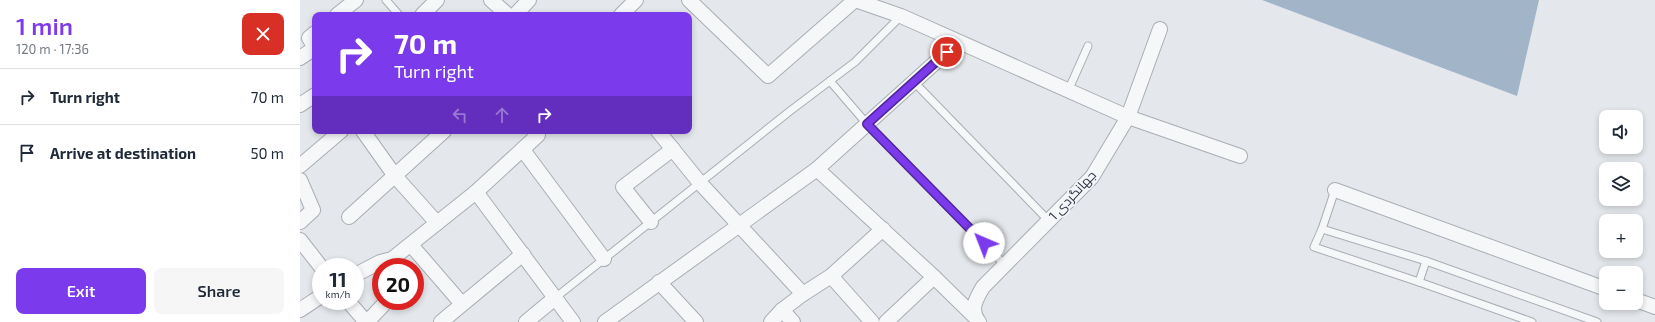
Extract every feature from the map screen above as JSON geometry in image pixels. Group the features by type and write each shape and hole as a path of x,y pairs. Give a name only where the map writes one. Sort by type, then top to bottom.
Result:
{"street":[{"path":"341,12 356,0"},
{"path":"425,12 437,0"},
{"path":"491,0 505,12"},
{"path":"518,12 529,0"},
{"path":"624,12 636,0"},
{"path":"689,0 768,76 855,0 901,16 1128,117 1240,156"},
{"name":"جهانگردی 1","path":"977,320 974,302 983,287 1092,177 1128,117 1160,29"},
{"path":"609,321 659,282 817,169 958,42"},
{"path":"300,58 312,50"},
{"path":"300,105 312,97"},
{"path":"300,166 337,134"},
{"path":"365,134 395,176 437,223"},
{"path":"349,217 441,134"},
{"path":"364,270 380,262 392,259 411,246 476,192 523,150 538,135 537,134"},
{"path":"660,134 700,183 803,294"},
{"path":"651,222 623,187 673,149"},
{"path":"523,150 604,259"},
{"path":"817,169 934,277 977,320"},
{"path":"300,180 313,210 300,222"},
{"path":"1335,190 1599,287"},
{"path":"476,192 573,322"},
{"path":"771,322 782,310 831,276 883,229"},
{"path":"300,240 314,258"},
{"path":"411,246 462,304"},
{"path":"441,322 522,254"},
{"path":"831,276 872,322"},
{"path":"886,322 934,277"},
{"path":"659,282 696,322"},
{"path":"526,322 555,298"},
{"path":"300,310 312,302"},
{"path":"1643,303 1655,307"},
{"path":"356,310 366,322 378,310"},
{"path":"782,310 793,322"}],"lane":[{"path":"386,0 396,12"},
{"path":"555,298 830,80 855,62 901,16"},
{"path":"1068,91 1088,46"},
{"path":"830,80 867,124 1005,265"},
{"path":"914,82 1049,221"},
{"path":"1335,190 1322,229 1314,247 1532,322"},
{"path":"1322,229 1426,261 1597,322"},
{"path":"1419,282 1426,261"}],"water":[{"path":"1262,0 1539,0 1517,96"}],"route":[{"path":"947,52 867,124 984,243"}]}
